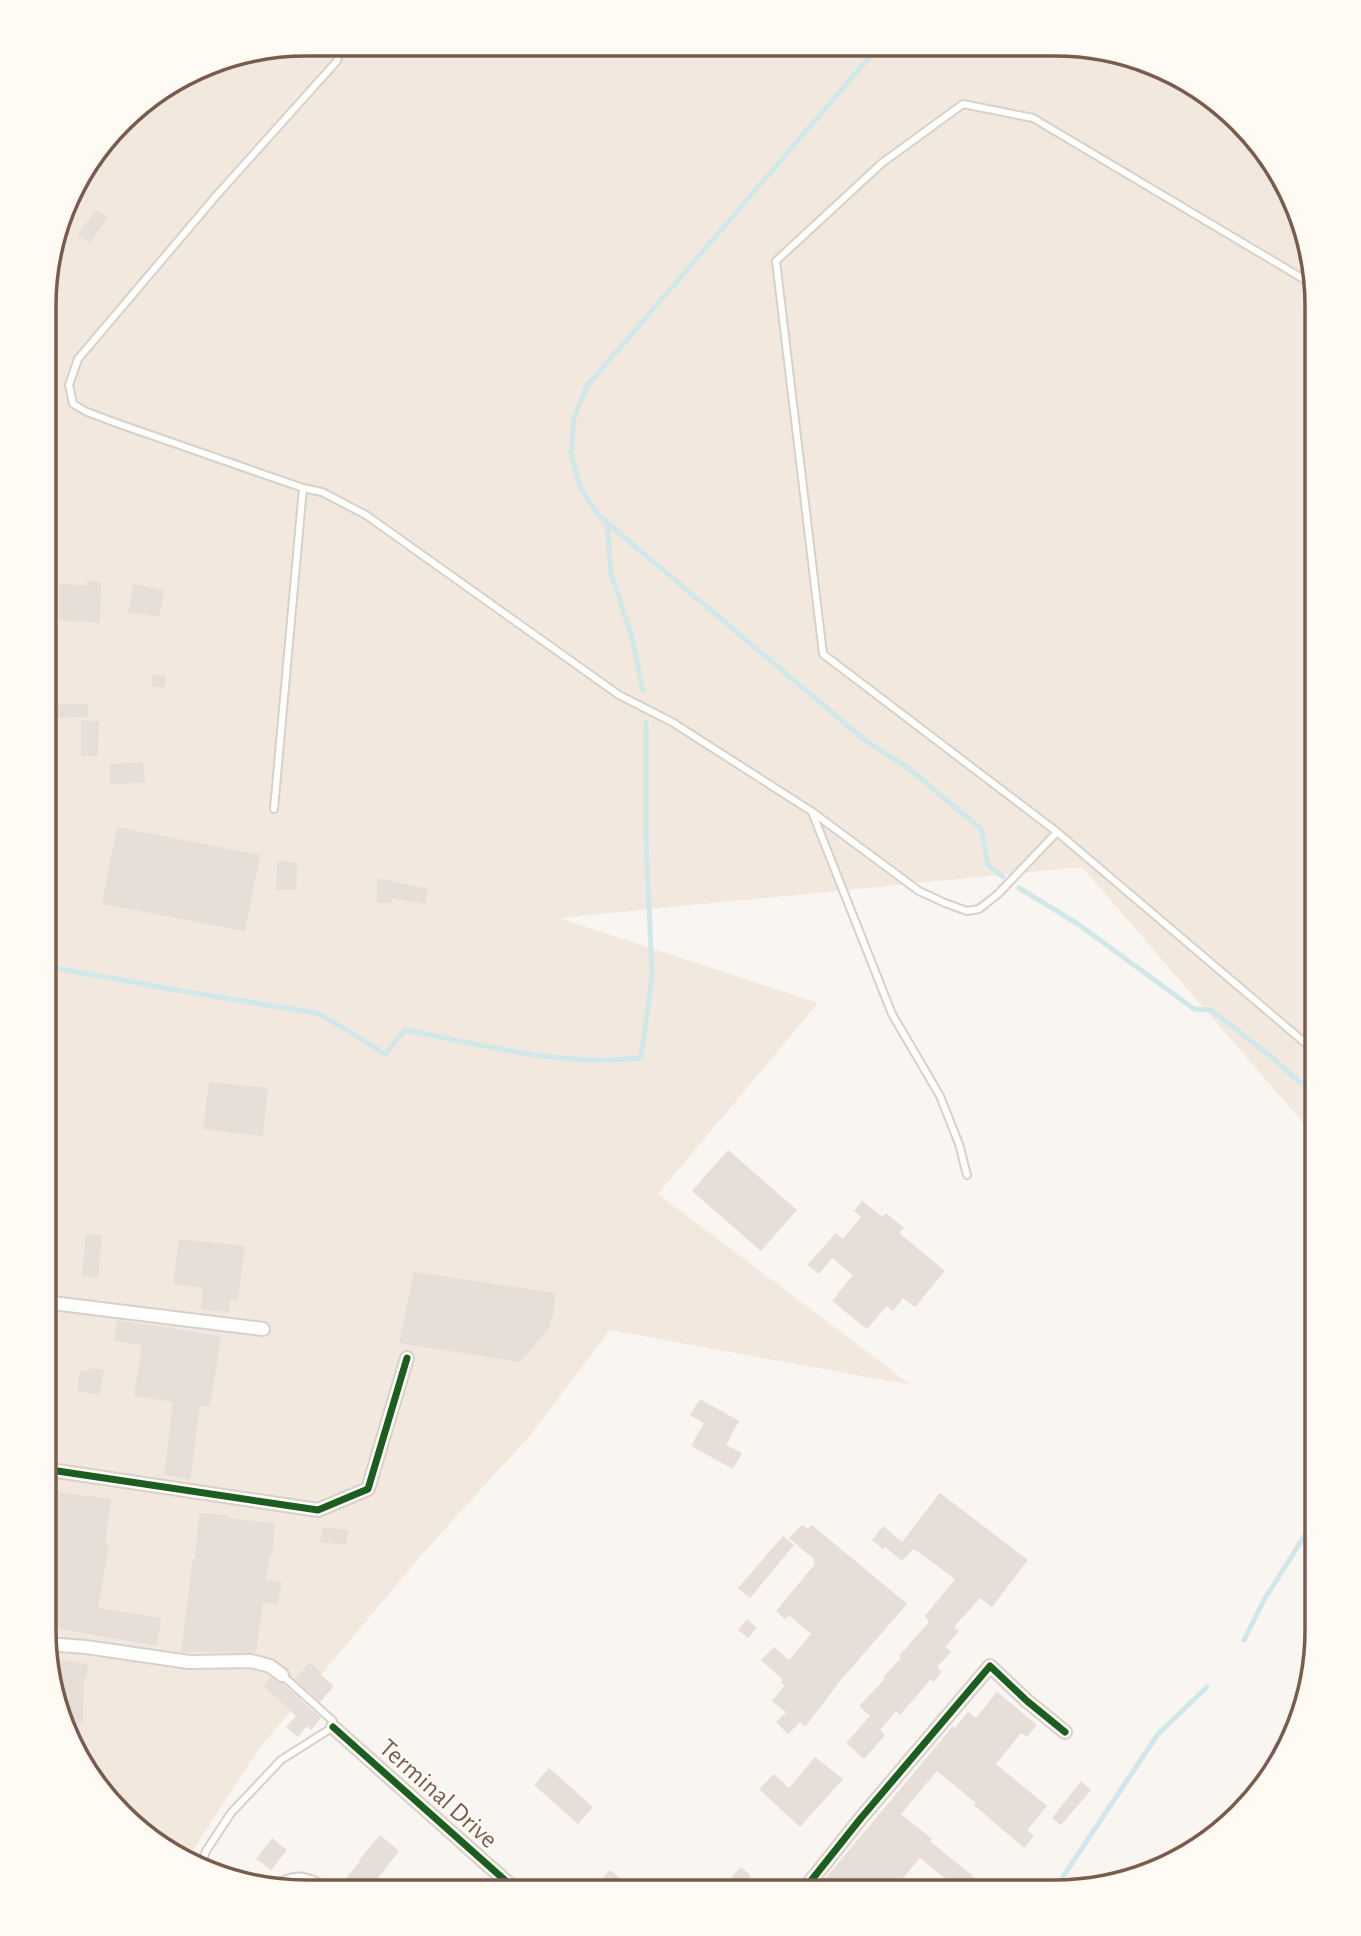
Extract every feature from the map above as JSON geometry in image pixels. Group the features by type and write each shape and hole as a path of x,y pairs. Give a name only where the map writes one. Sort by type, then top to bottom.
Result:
{"street":[{"path":"56,1303 263,1329"},
{"path":"56,1471 318,1510 368,1489 407,1359"},
{"path":"57,1645 189,1662 251,1661 270,1666 282,1675"},
{"path":"812,1880 990,1666 1065,1732"},
{"name":"Terminal Drive","path":"333,1727 503,1880"}],"lane":[{"path":"338,57 78,359 69,385 73,404 88,412 303,488 322,492 366,515 619,695 672,722 811,810 919,891 967,911 979,909 998,894 1057,832"},
{"path":"1303,279 1033,118 963,104 882,163 776,261 824,654 1057,832 1305,1043"},
{"path":"274,809 303,488"},
{"path":"811,810 891,1014 940,1096 959,1144 967,1175"},
{"path":"204,1858 231,1813 281,1760 333,1727 333,1721 282,1675"}],"shaded area":[{"path":"1055,56 1088,58 1120,65 1151,75 1180,89 1232,129 1263,167 1286,210 1303,273 1305,1125 1082,867 559,918 818,1003 658,1194 911,1385 610,1330 532,1433 425,1551 258,1750 192,1852 141,1818 118,1795 98,1769 75,1726 58,1663 56,306 58,273 65,241 75,210 89,181 129,129 167,98 210,75 273,58"}],"building":[{"path":"95,210 108,218 90,243 78,235"},
{"path":"87,581 101,582 100,623 59,620 59,584 87,585"},
{"path":"133,584 164,590 159,617 128,612"},
{"path":"152,675 165,675 165,687 152,687"},
{"path":"56,704 88,704 88,717 56,718"},
{"path":"81,720 99,721 98,756 81,756"},
{"path":"143,762 145,783 110,784 110,764"},
{"path":"117,827 260,855 245,931 102,904"},
{"path":"277,861 297,862 296,890 276,890"},
{"path":"377,878 428,889 425,904 392,898 392,903 377,903"},
{"path":"209,1082 268,1088 263,1136 203,1129"},
{"path":"728,1150 797,1210 761,1251 692,1191"},
{"path":"862,1201 883,1217 886,1213 904,1228 899,1233 945,1271 915,1307 903,1298 893,1311 887,1306 867,1329 832,1301 853,1275 832,1258 819,1274 807,1265 836,1233 843,1239 861,1217 854,1211"},
{"path":"86,1234 102,1235 98,1278 82,1276"},
{"path":"179,1239 245,1246 238,1300 230,1299 229,1312 201,1310 203,1288 173,1284"},
{"path":"414,1272 555,1293 549,1328 520,1362 399,1343"},
{"path":"117,1320 221,1336 210,1407 200,1406 190,1479 164,1475 173,1402 134,1396 142,1345 114,1341"},
{"path":"89,1368 104,1370 100,1395 77,1391 80,1370 88,1372"},
{"path":"700,1399 739,1421 726,1445 742,1453 733,1469 691,1446 704,1423 690,1415"},
{"path":"57,1492 111,1499 105,1544 109,1545 98,1608 161,1618 157,1646 56,1628"},
{"path":"940,1493 1028,1560 992,1607 980,1598 954,1627 959,1631 945,1647 951,1652 937,1667 942,1672 933,1682 931,1679 900,1715 896,1711 880,1730 885,1735 864,1759 846,1743 870,1716 859,1706 885,1679 883,1677 901,1658 899,1656 929,1622 925,1616 955,1579 916,1550 913,1549 902,1561 872,1540 883,1526 902,1542"},
{"path":"199,1513 275,1523 266,1580 282,1582 277,1605 263,1602 256,1653 181,1652"},
{"path":"802,1525 808,1529 812,1525 907,1604 840,1681 805,1727 800,1722 788,1734 776,1722 786,1712 772,1701 785,1685 761,1660 774,1647 789,1660 811,1634 789,1615 785,1619 776,1611 815,1564 815,1560 789,1538"},
{"path":"323,1527 348,1530 346,1545 320,1542"},
{"path":"783,1536 794,1545 750,1598 738,1588"},
{"path":"747,1619 757,1628 748,1638 738,1630"},
{"path":"58,1659 88,1664 86,1678 84,1677 83,1724 74,1724"},
{"path":"310,1662 334,1686 320,1702 295,1679"},
{"path":"271,1678 283,1684 321,1718 311,1730 307,1726 298,1737 286,1727 296,1716 264,1686"},
{"path":"997,1692 1037,1725 1027,1737 1021,1733 996,1764 1047,1806 1027,1830 1034,1836 1024,1848 937,1771 901,1814 978,1880 947,1880 920,1858 901,1880 824,1880 953,1726 955,1728 968,1712 976,1718"},
{"path":"815,1757 843,1779 800,1827 759,1789 774,1774 789,1788"},
{"path":"549,1768 593,1807 578,1824 534,1785"},
{"path":"1081,1781 1091,1790 1061,1825 1052,1818"},
{"path":"380,1835 399,1851 377,1880 345,1880"},
{"path":"272,1838 287,1850 271,1870 256,1859"},
{"path":"741,1867 751,1876 747,1880 729,1880"},
{"path":"610,1870 622,1880 602,1880"}],"waterway":[{"path":"870,56 587,386 574,418 571,453 580,487 599,516 866,741 907,767 981,829 988,865 1003,877"},
{"path":"607,523 611,573 631,634 643,691"},
{"path":"56,968 317,1013 385,1054 405,1030 552,1057 582,1060 641,1058 652,975 646,840 646,722"},
{"path":"1019,888 1078,924 1194,1009 1211,1010 1305,1087"},
{"path":"1244,1640 1264,1600 1305,1535"},
{"path":"1061,1880 1158,1734 1207,1687"}],"cycle path":[{"path":"56,1471 318,1510 368,1489 407,1358"},
{"path":"812,1880 990,1666 1065,1732"},
{"path":"333,1727 505,1880"}]}
